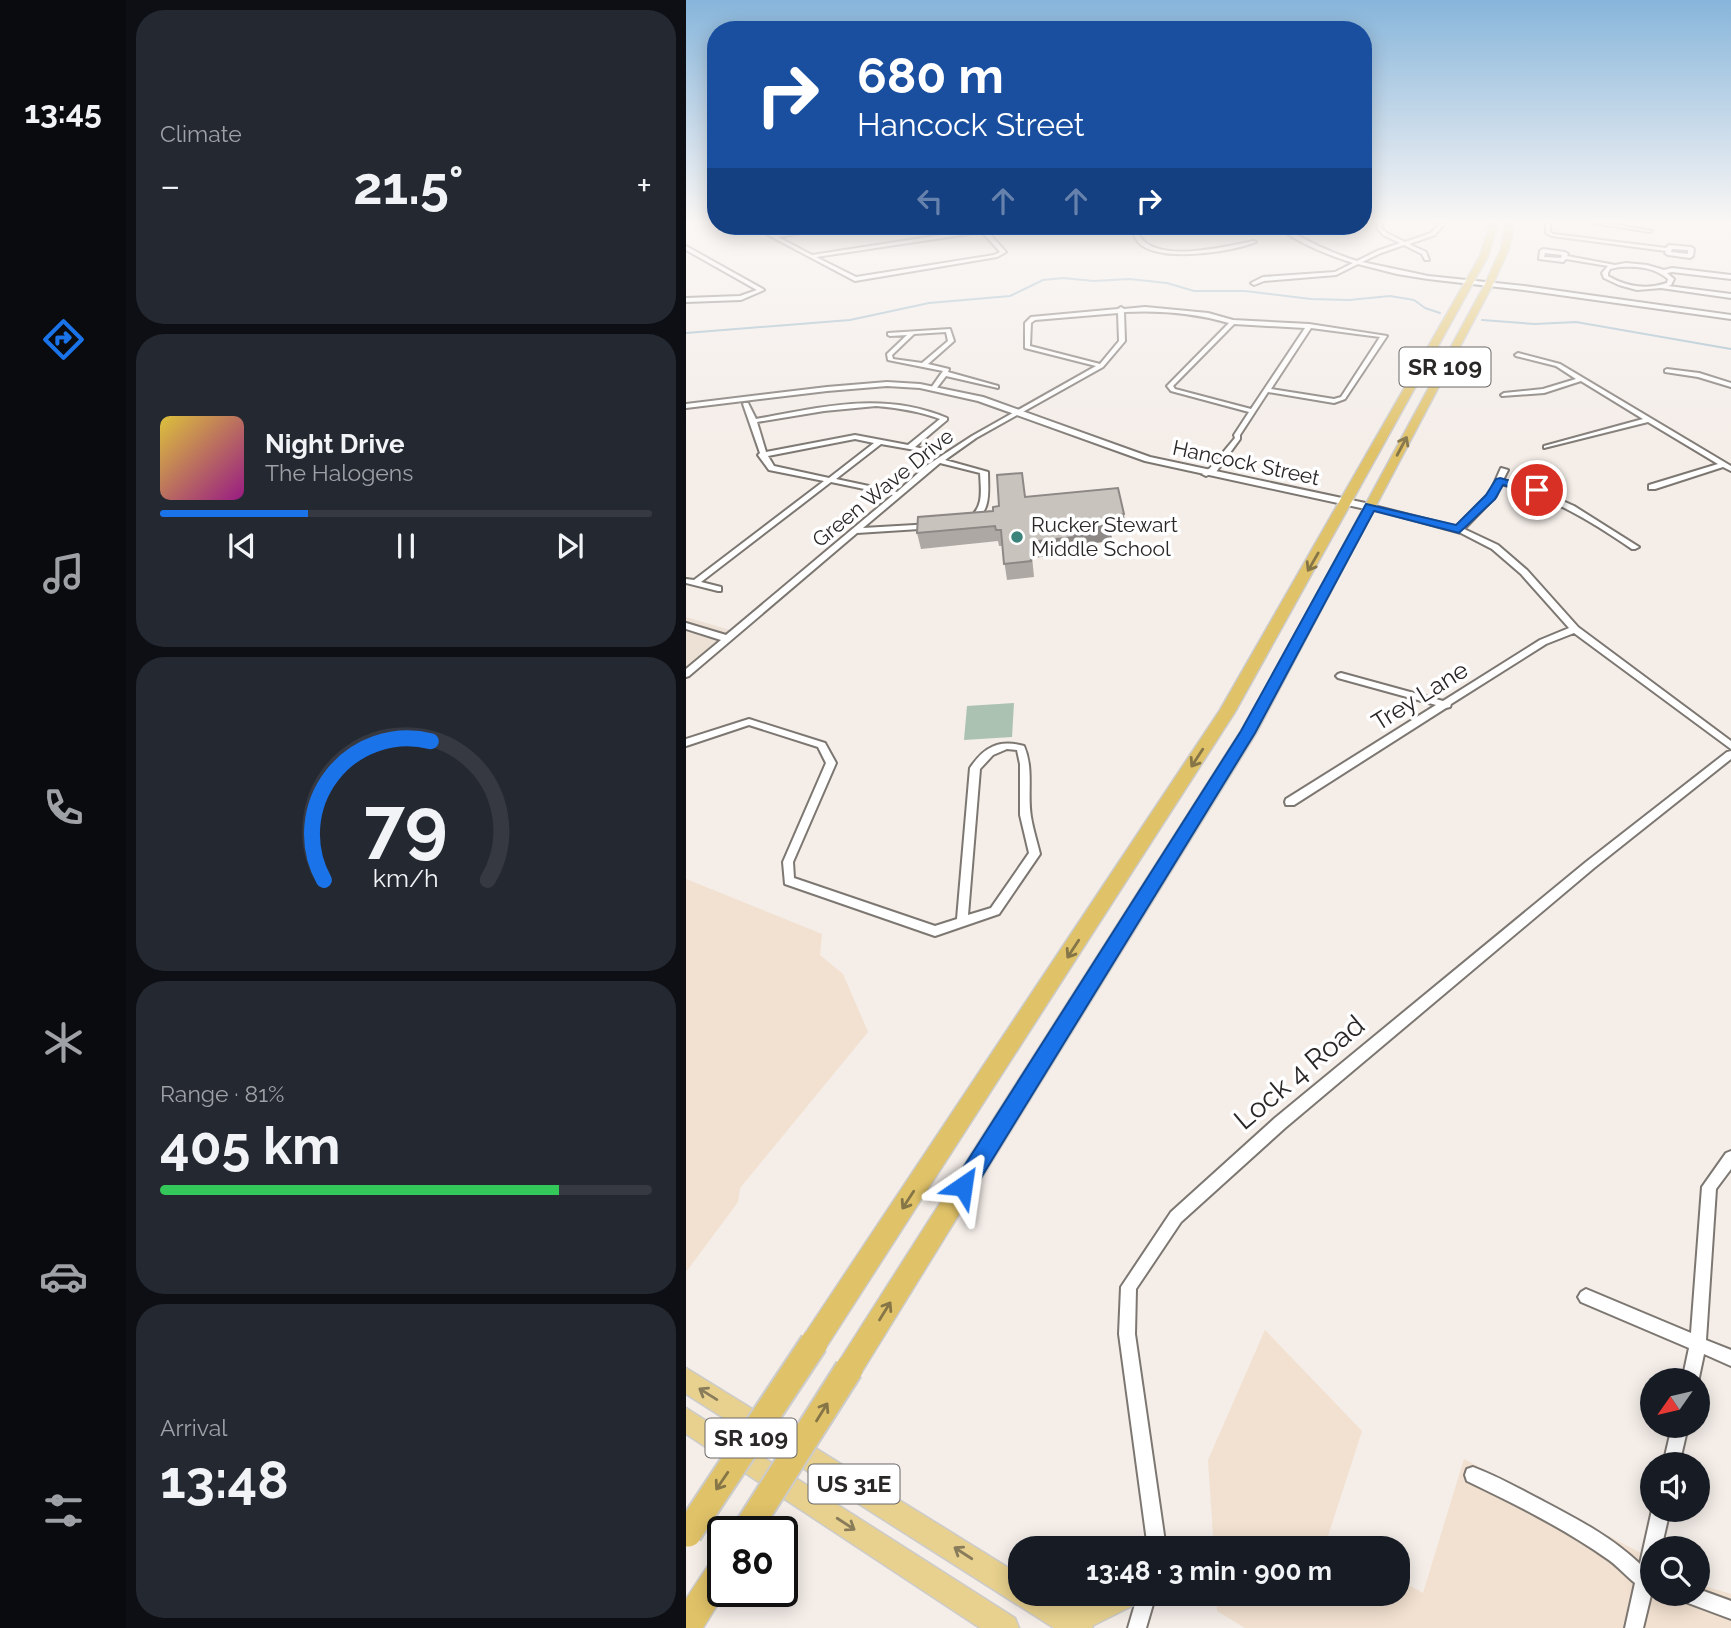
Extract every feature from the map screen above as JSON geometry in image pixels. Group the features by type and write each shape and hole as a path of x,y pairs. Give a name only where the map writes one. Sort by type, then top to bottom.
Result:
{"highway":[{"name":"SR 109","path":"687,1534 1227,712 1346,502 1467,299"},
{"name":"SR 109","path":"756,1516 1248,733 1370,507 1469,299"},
{"path":"686,1627 707,1595"},
{"path":"701,1628 709,1607"}],"main road":[{"name":"US 31E","path":"686,1380 1008,1582"},
{"name":"US 31E","path":"686,1420 1005,1628"},
{"path":"1045,1606 1069,1622 1103,1606"}],"street":[{"path":"686,300 741,299"},
{"path":"1606,299 1731,317"},
{"path":"1101,366 1027,347 1028,323 1034,318 1121,309 1186,312 1233,322 1309,326 1384,336 1343,398 1334,401 1266,390"},
{"name":"Green Wave Drive","path":"686,674 939,461 974,437 1101,366 1122,341 1121,309"},
{"path":"923,365 951,341 945,318"},
{"path":"1233,322 1170,386 1173,390 1252,411"},
{"path":"1206,474 1213,470 1238,438 1237,435 1252,411 1309,326"},
{"path":"890,334 948,330"},
{"path":"912,332 888,355 891,360 947,370 947,374"},
{"path":"1518,355 1545,360 1581,379 1728,468"},
{"path":"1667,371 1731,385"},
{"path":"947,374 996,387"},
{"path":"934,388 947,374"},
{"path":"1504,395 1544,391 1581,379"},
{"name":"Hancock Street","path":"686,406 887,384 934,388 1022,412 1117,450 1206,474 1370,507 1459,529 1495,547 1524,572 1575,629 1731,746"},
{"path":"746,404 762,455 772,468 898,494"},
{"path":"753,421 828,409 877,405 920,408 945,419 910,447"},
{"path":"1546,447 1648,420"},
{"path":"762,455 855,437 881,440 930,452"},
{"path":"690,582 881,440"},
{"path":"939,461 984,472 983,510 978,517 963,522"},
{"path":"1652,487 1728,468"},
{"path":"1459,529 1491,497 1504,470"},
{"path":"1500,481 1528,487 1560,500 1634,547"},
{"path":"854,531 945,526"},
{"path":"690,582 718,589"},
{"path":"686,626 727,639"},
{"name":"Trey Lane","path":"1290,802 1543,642 1575,629"},
{"path":"1341,676 1447,705"},
{"path":"686,743 749,722 822,745 831,762 788,863 789,881 935,931 962,923 995,911 1035,854 1025,815 1025,764 1021,748 1008,744 983,757 975,768 962,923"},
{"name":"Lock 4 Road","path":"1155,1536 1126,1334 1129,1287 1176,1217 1280,1123 1590,865 1731,754"},
{"path":"1693,1368 1698,1345 1709,1187 1731,1158"},
{"path":"1586,1297 1731,1359"},
{"path":"1473,1475 1517,1496 1615,1553 1640,1574"},
{"path":"1710,1603 1731,1610"},
{"path":"1138,1628 1144,1606"},
{"path":"1634,1628 1641,1606"}],"shaded area":[{"path":"686,617 733,631 686,669"},
{"path":"686,879 822,934 820,955 843,974 868,1032 740,1188 738,1202 686,1272"},
{"path":"1265,1330 1362,1431 1328,1536 1213,1536 1208,1460"},
{"path":"1464,1459 1640,1553 1640,1606 1710,1606 1710,1588 1731,1594 1731,1628 1245,1628 1217,1611 1217,1606 1410,1606 1410,1586 1423,1593"}],"green space":[{"path":"1014,703 1012,737 964,740 967,706"}],"building":[{"path":"1022,473 1025,497 1118,488 1124,514 1110,516 1111,525 1073,529 1074,537 1030,542 1031,561 1004,564 1001,530 996,530 995,526 917,533 918,517 993,511 993,507 999,506 997,475"}],"waterway":[{"path":"686,333 850,320 929,303 976,299"},
{"path":"1311,299 1360,299"},
{"path":"1408,299 1440,313"},
{"path":"1482,320 1535,324 1576,322 1731,349"}],"place":[{"name":"Rucker Stewart Middle School","path":"1017,537"}],"route":[{"path":"963,1186 1248,733 1370,507 1459,529 1491,497 1500,481 1537,490"}]}
